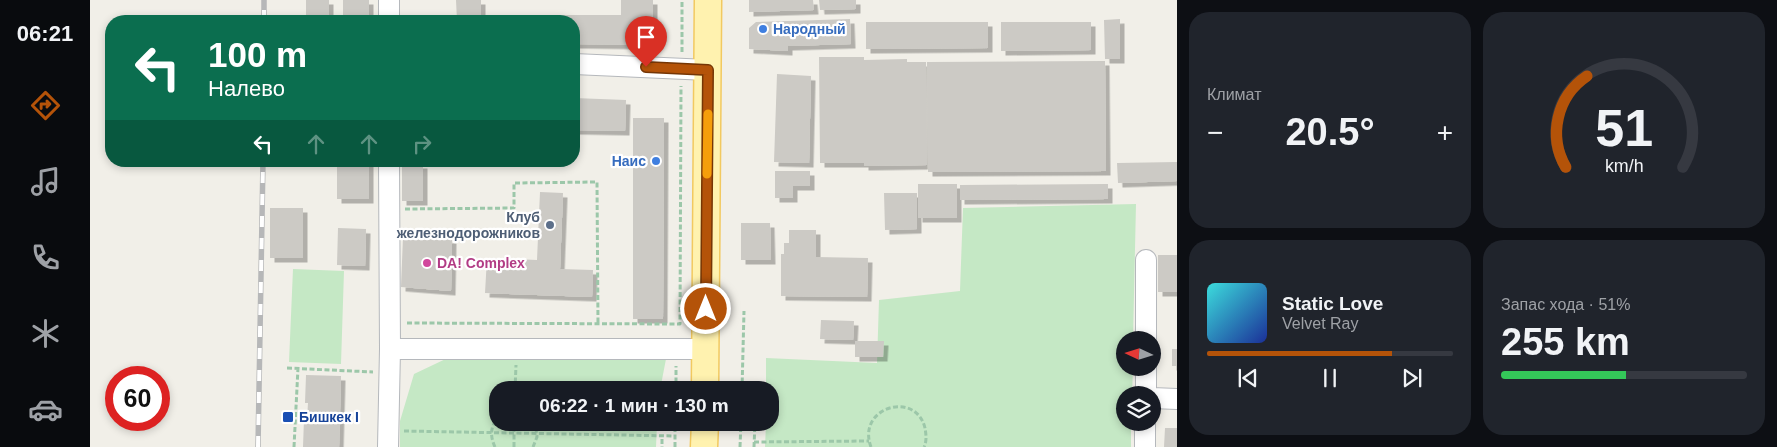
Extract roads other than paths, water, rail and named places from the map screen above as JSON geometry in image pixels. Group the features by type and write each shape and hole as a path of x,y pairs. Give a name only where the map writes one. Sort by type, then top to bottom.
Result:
{"main road":[{"path":"705,381 708,0"},
{"path":"704,447 705,431"}],"street":[{"path":"389,0 389,15"},
{"path":"580,64 708,70"},
{"path":"389,167 389,439"},
{"path":"1146,260 1146,331"},
{"path":"390,349 706,349"},
{"path":"1161,398 1177,399"},
{"path":"1145,431 1145,447"}],"railway":[{"path":"264,0 264,15"},
{"path":"258,447 263,167"}],"place":[{"name":"Народный","path":"763,29"},
{"name":"Наис","path":"656,161"},
{"name":"Клуб железнодорожников","path":"550,225"},
{"name":"DA! Complex","path":"427,263"},
{"name":"Бишкек I","path":"288,417"}]}
